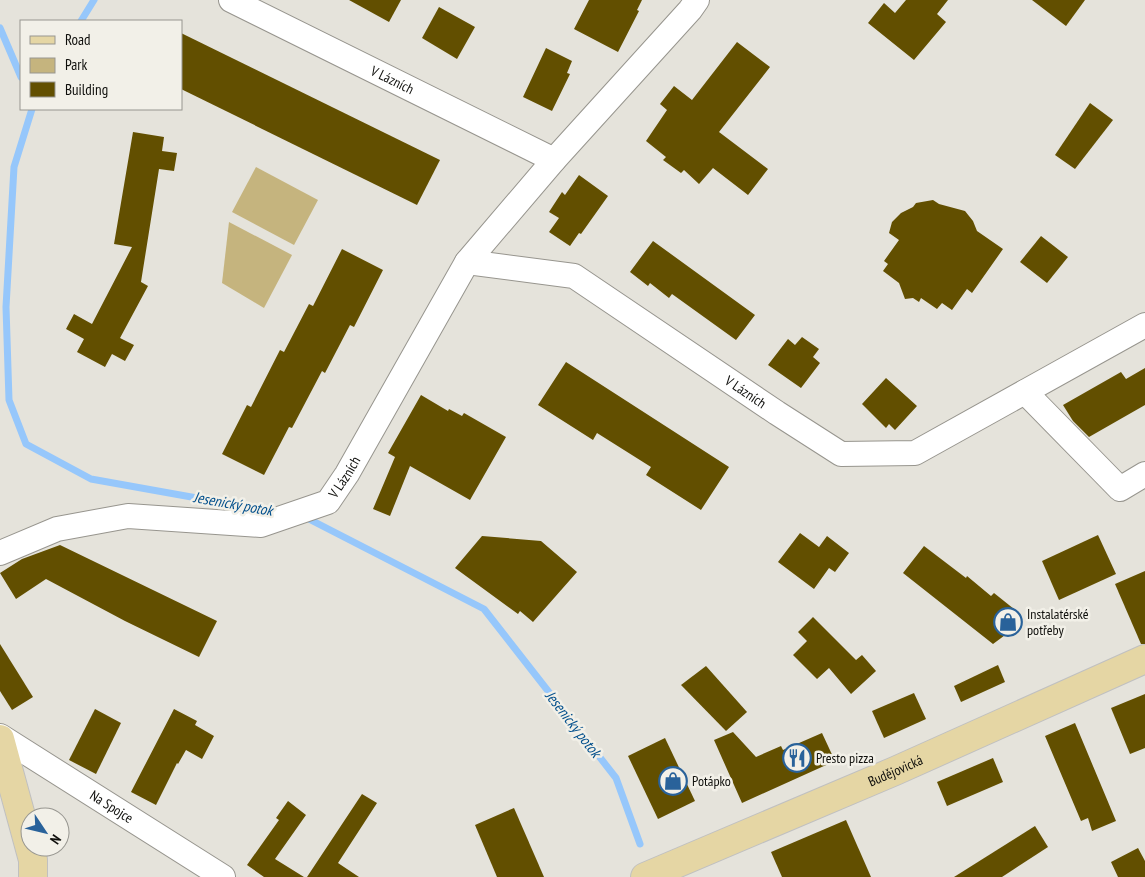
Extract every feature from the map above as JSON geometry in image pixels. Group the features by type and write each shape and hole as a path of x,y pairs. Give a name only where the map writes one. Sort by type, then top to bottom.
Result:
{"main road":[{"name":"Budějovická","path":"645,877 886,775 1145,659"},
{"path":"0,737 33,868"}],"street":[{"name":"V Lázních","path":"231,0 554,160"},
{"name":"V Lázních","path":"0,554 57,529 128,516 261,526 328,502 347,474 467,262 554,160 697,0"},
{"name":"V Lázních","path":"467,262 574,276 842,454 915,453 1145,325"},
{"path":"1025,392 1120,489 1145,474"},
{"name":"Na Spojce","path":"0,737 223,877"}],"green space":[{"path":"256,167 318,200 294,245 232,212"},
{"path":"229,222 292,255 264,308 222,283"}],"building":[{"path":"349,0 401,0 389,22"},
{"path":"589,0 642,0 637,10 639,11 618,52 574,29"},
{"path":"906,0 948,0 937,14 946,22 914,60 868,23 884,3 895,13"},
{"path":"1032,0 1085,0 1066,26"},
{"path":"439,7 475,27 457,59 422,38"},
{"path":"182,33 440,160 417,205 182,89"},
{"path":"737,42 770,67 719,132 768,169 748,195 713,168 699,184 684,170 681,173 663,160 666,157 646,141 667,110 660,104 674,86 692,100"},
{"path":"546,48 572,61 567,73 570,74 552,111 523,97"},
{"path":"1090,103 1113,120 1075,169 1055,155"},
{"path":"133,132 164,137 162,151 177,153 174,171 159,169 141,282 148,286 120,338 134,345 125,361 112,354 105,367 77,352 84,339 66,329 74,314 92,324 132,247 114,244"},
{"path":"579,175 608,196 570,246 549,232 559,218 549,212 562,192 565,195"},
{"path":"933,200 939,204 965,211 973,221 977,231 1003,249 972,293 967,289 952,310 942,303 937,309 921,298 919,302 913,298 905,299 899,283 883,271 888,264 884,261 899,240 889,233 892,222 916,203"},
{"path":"1041,236 1068,257 1047,283 1020,262"},
{"path":"653,241 755,315 736,340 672,294 669,298 650,283 648,286 630,272"},
{"path":"342,249 383,270 354,327 350,325 325,373 322,371 292,428 289,427 264,475 222,454 247,405 251,407 280,350 284,352 309,304 313,306"},
{"path":"802,337 819,349 813,357 820,363 801,388 768,365 788,339 795,345"},
{"path":"566,362 729,467 701,510 646,475 651,467 597,433 593,440 538,405"},
{"path":"1145,368 1145,405 1089,437 1073,421 1063,405 1121,372 1126,379"},
{"path":"886,378 917,406 895,430 889,424 886,428 862,404"},
{"path":"421,395 448,411 449,409 462,416 464,413 506,437 470,500 410,466 390,516 373,509 395,457 388,453"},
{"path":"800,533 819,547 827,536 849,553 835,572 829,568 814,589 778,562"},
{"path":"1098,535 1116,574 1059,600 1042,561"},
{"path":"482,536 541,541 577,572 533,622 520,611 518,614 455,568"},
{"path":"60,545 217,621 199,657 125,621 46,579 16,599 0,573 22,559"},
{"path":"924,546 966,578 967,576 991,596 994,593 1014,609 1011,613 1020,624 993,644 903,573"},
{"path":"1145,571 1145,644 1141,644 1115,584"},
{"path":"813,617 856,660 862,655 876,671 851,694 829,668 817,679 793,655 807,641 798,632"},
{"path":"0,644 33,697 12,710 0,691"},
{"path":"998,665 1005,682 961,702 954,686"},
{"path":"706,666 747,712 726,731 681,685"},
{"path":"914,693 926,719 884,738 872,711"},
{"path":"1145,694 1145,748 1130,754 1111,708"},
{"path":"95,709 121,723 96,774 69,760"},
{"path":"174,709 197,721 195,725 214,736 202,759 186,750 177,763 156,805 131,792"},
{"path":"1075,723 1116,821 1092,831 1088,818 1081,821 1045,736"},
{"path":"733,732 756,757 781,746 783,750 822,733 835,761 742,803 714,740"},
{"path":"665,738 695,801 658,819 628,756"},
{"path":"993,758 1003,782 947,806 937,782"},
{"path":"362,794 377,803 338,863 359,877 307,877"},
{"path":"288,801 306,815 275,859 304,877 264,877 247,865 279,820 276,818"},
{"path":"514,808 544,877 497,877 475,825"},
{"path":"846,820 871,877 782,877 771,852"},
{"path":"1035,826 1048,847 1002,877 954,877"},
{"path":"1138,848 1145,861 1145,877 1118,877 1111,862"}],"waterway":[{"path":"82,20 94,0"},
{"name":"Jesenický potok","path":"0,28 20,75"},
{"name":"Jesenický potok","path":"32,110 14,167 6,307 9,400 26,444 91,479 275,512"},
{"name":"Jesenický potok","path":"303,516 484,609 616,778 640,844"}],"place":[{"name":"Instalatérské potřeby","path":"1008,622"},
{"name":"Presto pizza","path":"797,758"},
{"name":"Potápko","path":"673,781"}]}
